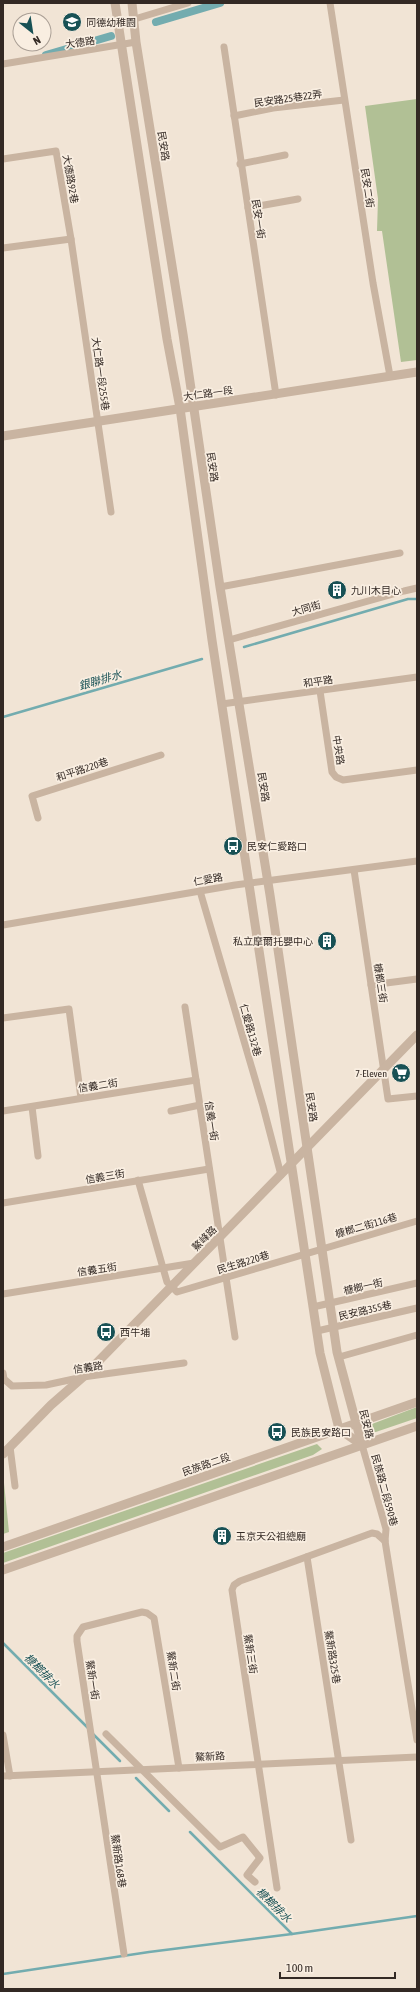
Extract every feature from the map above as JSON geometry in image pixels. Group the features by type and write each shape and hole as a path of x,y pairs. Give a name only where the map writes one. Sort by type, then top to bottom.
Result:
{"street":[{"path":"115,3 167,339 180,408 222,704 320,1353 339,1429"},
{"name":"民安路","path":"132,3 136,42 220,587 230,640 330,1304 339,1357 362,1445"},
{"path":"118,24 188,3"},
{"name":"民安二街","path":"330,3 344,100 390,376"},
{"name":"大德路","path":"3,64 122,46 136,42"},
{"name":"民安一街","path":"224,47 240,164 276,395"},
{"name":"民安路25巷22弄","path":"234,116 272,108 344,100"},
{"name":"大德路92巷","path":"3,158 56,151 71,240"},
{"path":"240,164 285,155"},
{"path":"248,208 298,199"},
{"path":"3,248 71,240"},
{"name":"大仁路一段255巷","path":"71,240 111,512"},
{"name":"大仁路一段","path":"3,436 417,372"},
{"path":"206,589 400,553"},
{"name":"大同街","path":"230,640 414,589"},
{"name":"和平路","path":"222,704 417,677"},
{"name":"中央路","path":"320,691 332,772 336,777 343,780 417,770"},
{"name":"和平路220巷","path":"38,818 32,796 161,755"},
{"name":"仁愛路","path":"3,925 250,883 417,861"},
{"name":"槺榔三街","path":"354,870 388,1099 417,1096"},
{"name":"仁愛路132巷","path":"200,891 261,1099 281,1175"},
{"path":"371,985 417,979"},
{"name":"信義一街","path":"185,1007 220,1238"},
{"path":"3,1018 68,1009 81,1098"},
{"name":"鰲峰路","path":"3,1454 51,1405 83,1377 172,1287 417,1035"},
{"name":"信義二街","path":"3,1111 196,1080"},
{"path":"171,1111 200,1105"},
{"path":"32,1107 38,1156"},
{"name":"信義三街","path":"3,1203 210,1169"},
{"path":"138,1180 167,1282 172,1287"},
{"name":"槺榔二街116巷","path":"322,1249 417,1221"},
{"path":"220,1238 235,1337"},
{"name":"民生路220巷","path":"172,1287 177,1292 322,1249"},
{"name":"信義五街","path":"3,1294 194,1263"},
{"name":"槺榔一街","path":"313,1307 417,1283"},
{"name":"民安路355巷","path":"317,1331 417,1308"},
{"path":"339,1357 417,1335"},
{"name":"信義路","path":"3,1373 4,1379 12,1386 46,1385 83,1377 184,1363"},
{"name":"民族路二段","path":"3,1547 417,1402"},
{"path":"3,1570 417,1426"},
{"name":"民安路","path":"339,1429 362,1445"},
{"name":"民族路二段590巷","path":"362,1445 386,1529 385,1541 417,1740"},
{"path":"10,1447 15,1486"},
{"name":"鰲新三街","path":"277,1888 232,1590 234,1585 240,1581 372,1533 377,1534 385,1541"},
{"name":"鰲新路325巷","path":"307,1557 351,1840"},
{"name":"鰲新二街","path":"116,1618 142,1612 147,1613 154,1618 179,1768"},
{"name":"鰲新一街","path":"96,1772 77,1636 83,1627 116,1618"},
{"path":"106,1734 220,1847 243,1837 260,1858 247,1875 255,1882"},
{"path":"3,1735 7,1776"},
{"name":"鰲新路","path":"7,1776 417,1757"},
{"name":"鰲新路168巷","path":"96,1772 124,1954"}],"green space":[{"path":"417,99 417,360 401,362 382,231 377,231 378,199 365,106"},
{"path":"417,1407 417,1418 367,1435 362,1433 364,1427"},
{"path":"317,1444 322,1449 313,1455 3,1563 3,1553"},
{"path":"3,1473 9,1532 3,1534"}],"waterway":[{"path":"156,22 220,3"},
{"path":"46,55 111,36"},
{"name":"銀聯排水","path":"244,647 408,599 417,599"},
{"name":"銀聯排水","path":"3,717 202,659"},
{"name":"槺榔排水","path":"3,1643 89,1729"},
{"name":"槺榔排水","path":"93,1734 120,1761"},
{"name":"槺榔排水","path":"136,1778 169,1811"},
{"name":"槺榔排水","path":"190,1832 292,1934 417,1916"},
{"path":"3,1974 149,1952 292,1934"}],"place":[{"name":"同德幼稚園","path":"72,22"},
{"name":"九川木目心","path":"337,590"},
{"name":"民安仁愛路口","path":"233,846"},
{"name":"私立摩爾托嬰中心","path":"327,941"},
{"name":"7-Eleven","path":"401,1073"},
{"name":"西牛埔","path":"106,1332"},
{"name":"民族民安路口","path":"277,1432"},
{"name":"玉京天公祖總廟","path":"222,1536"}]}
